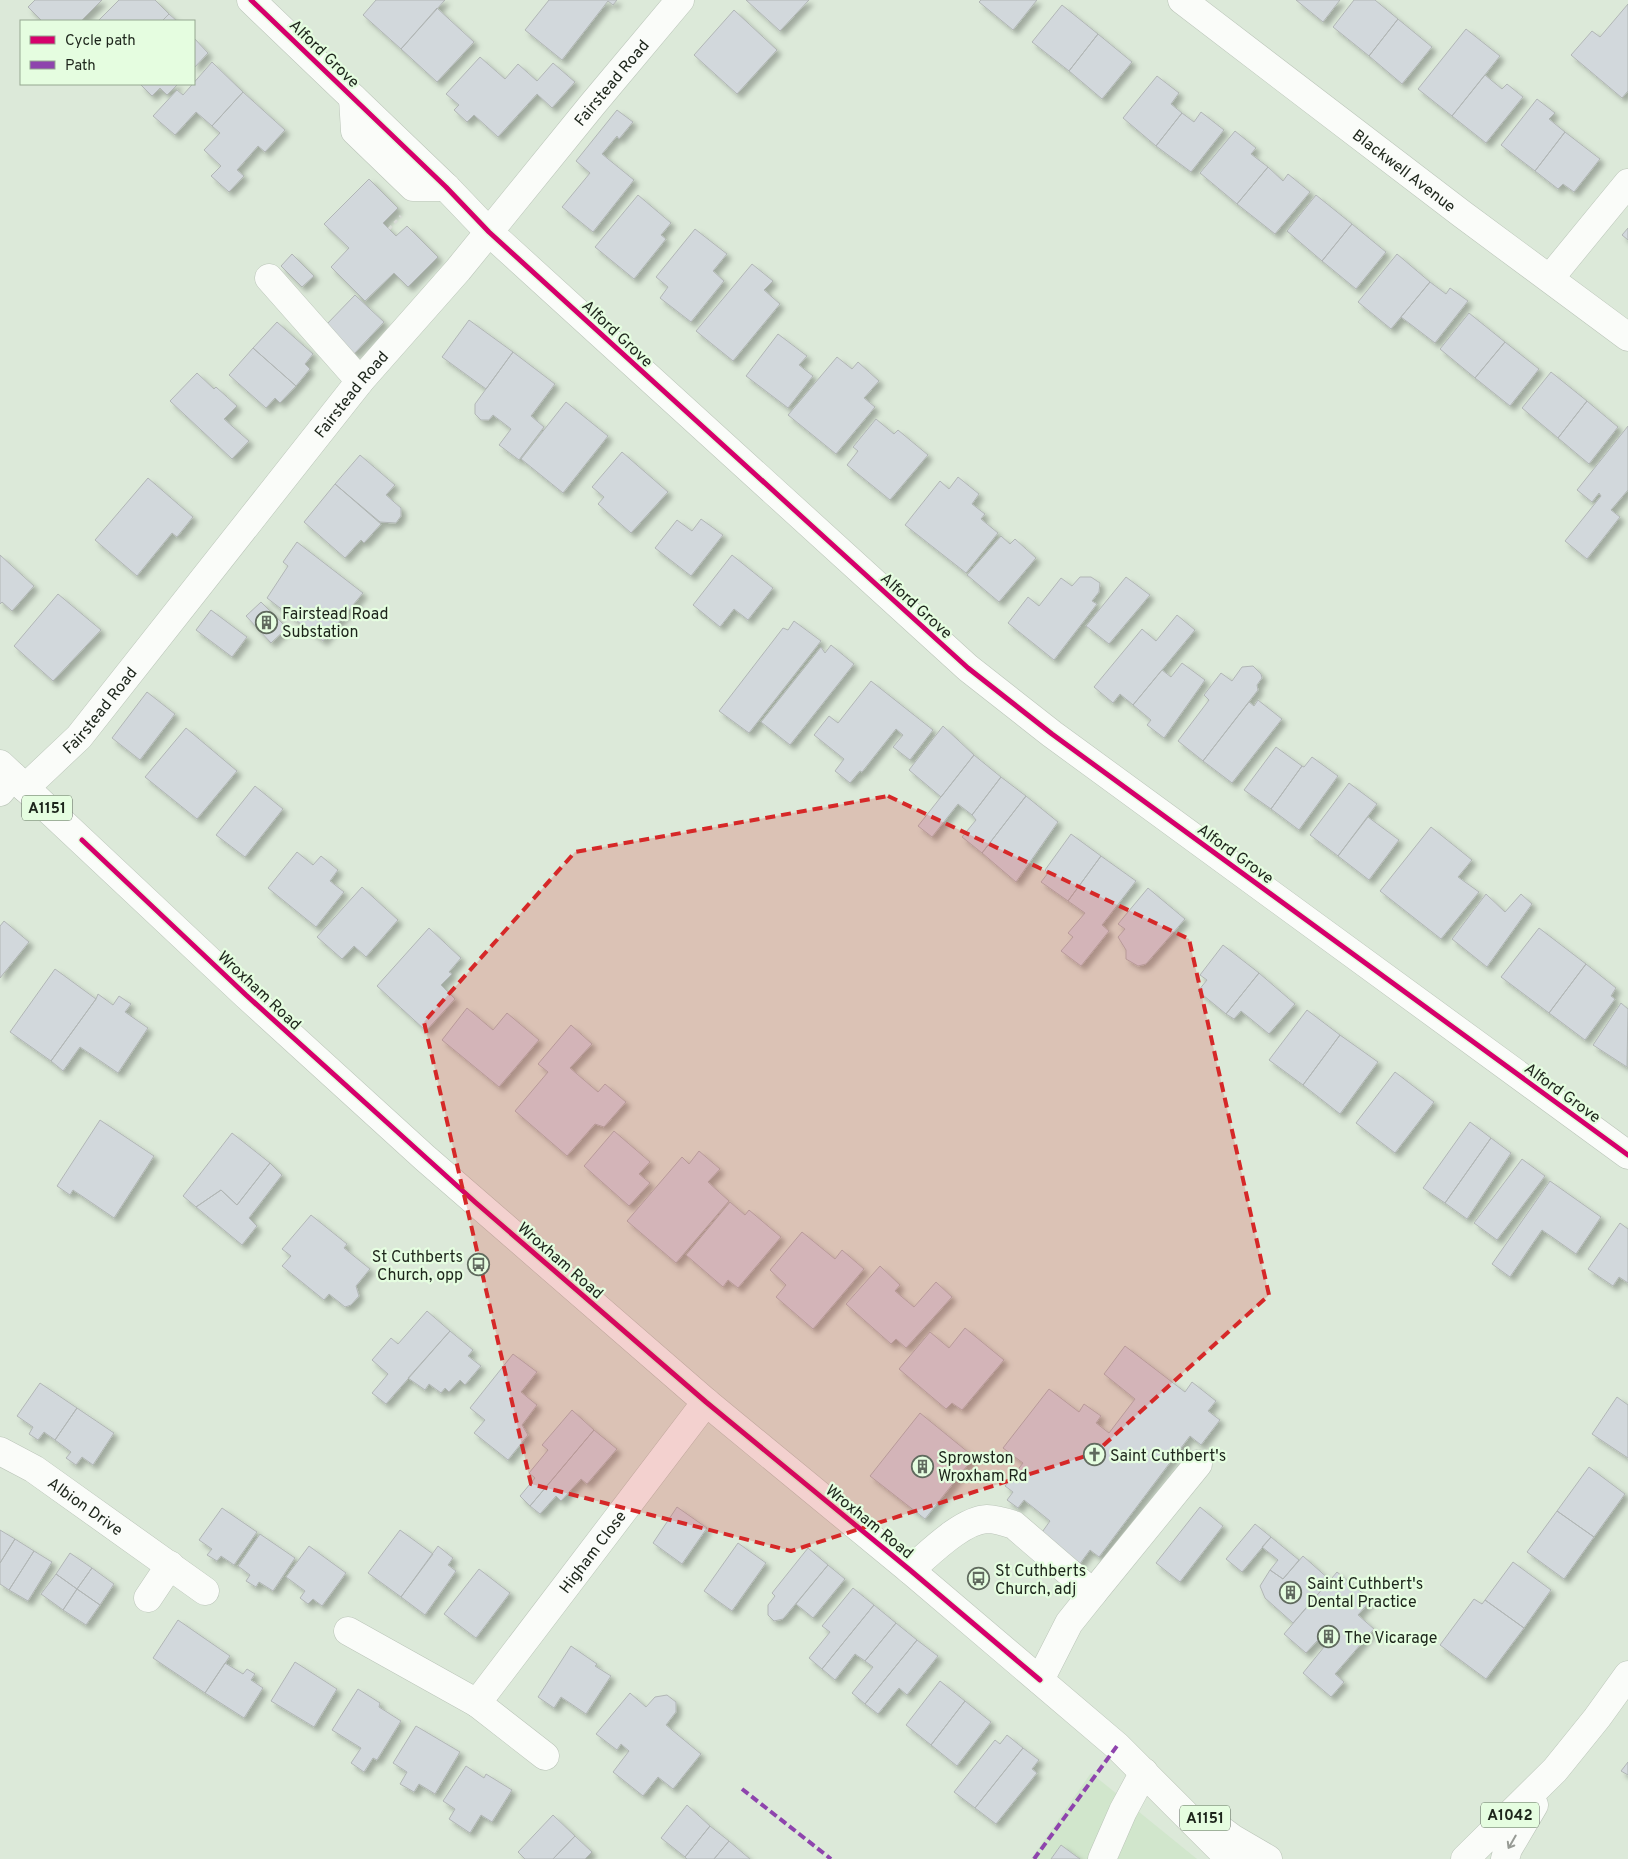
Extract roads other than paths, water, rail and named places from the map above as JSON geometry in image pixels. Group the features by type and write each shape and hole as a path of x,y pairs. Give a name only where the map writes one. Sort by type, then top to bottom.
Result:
{"main road":[{"name":"Alford Grove","path":"252,0 446,187 489,232 968,668 1052,734 1628,1155"},
{"name":"Fairstead Road","path":"9,780 79,737 360,381 458,270 680,0"},
{"name":"Blackwell Avenue","path":"1182,0 1462,214 1628,337"},
{"path":"1550,278 1628,183"},
{"path":"269,278 360,381"},
{"name":"Wroxham Road","path":"9,780 383,1120 706,1402 910,1570 1117,1746 1144,1772 1221,1856"},
{"name":"Higham Close","path":"477,1703 706,1402"},
{"name":"Albion Drive","path":"3,1460 34,1469 205,1591"},
{"path":"1040,1680 1069,1623 1198,1464"},
{"path":"910,1570 959,1528 986,1519 1014,1525 1093,1592"},
{"path":"148,1598 170,1565"},
{"path":"348,1631 477,1703 545,1756"},
{"name":"A1042","path":"1464,1859 1555,1770 1597,1718 1628,1675"},
{"name":"A1042","path":"1505,1859 1508,1848 1555,1770"},
{"path":"1102,1859 1123,1811 1144,1772"},
{"name":"Wroxham Road","path":"1144,1772 1232,1838 1268,1859"}],"place":[{"name":"Fairstead Road Substation","path":"266,622"},
{"name":"St Cuthberts Church, opp","path":"479,1265"},
{"name":"Saint Cuthbert's","path":"1094,1455"},
{"name":"Sprowston Wroxham Rd","path":"922,1466"},
{"name":"St Cuthberts Church, adj","path":"979,1579"},
{"name":"Saint Cuthbert's Dental Practice","path":"1291,1592"},
{"name":"The Vicarage","path":"1328,1637"}]}
